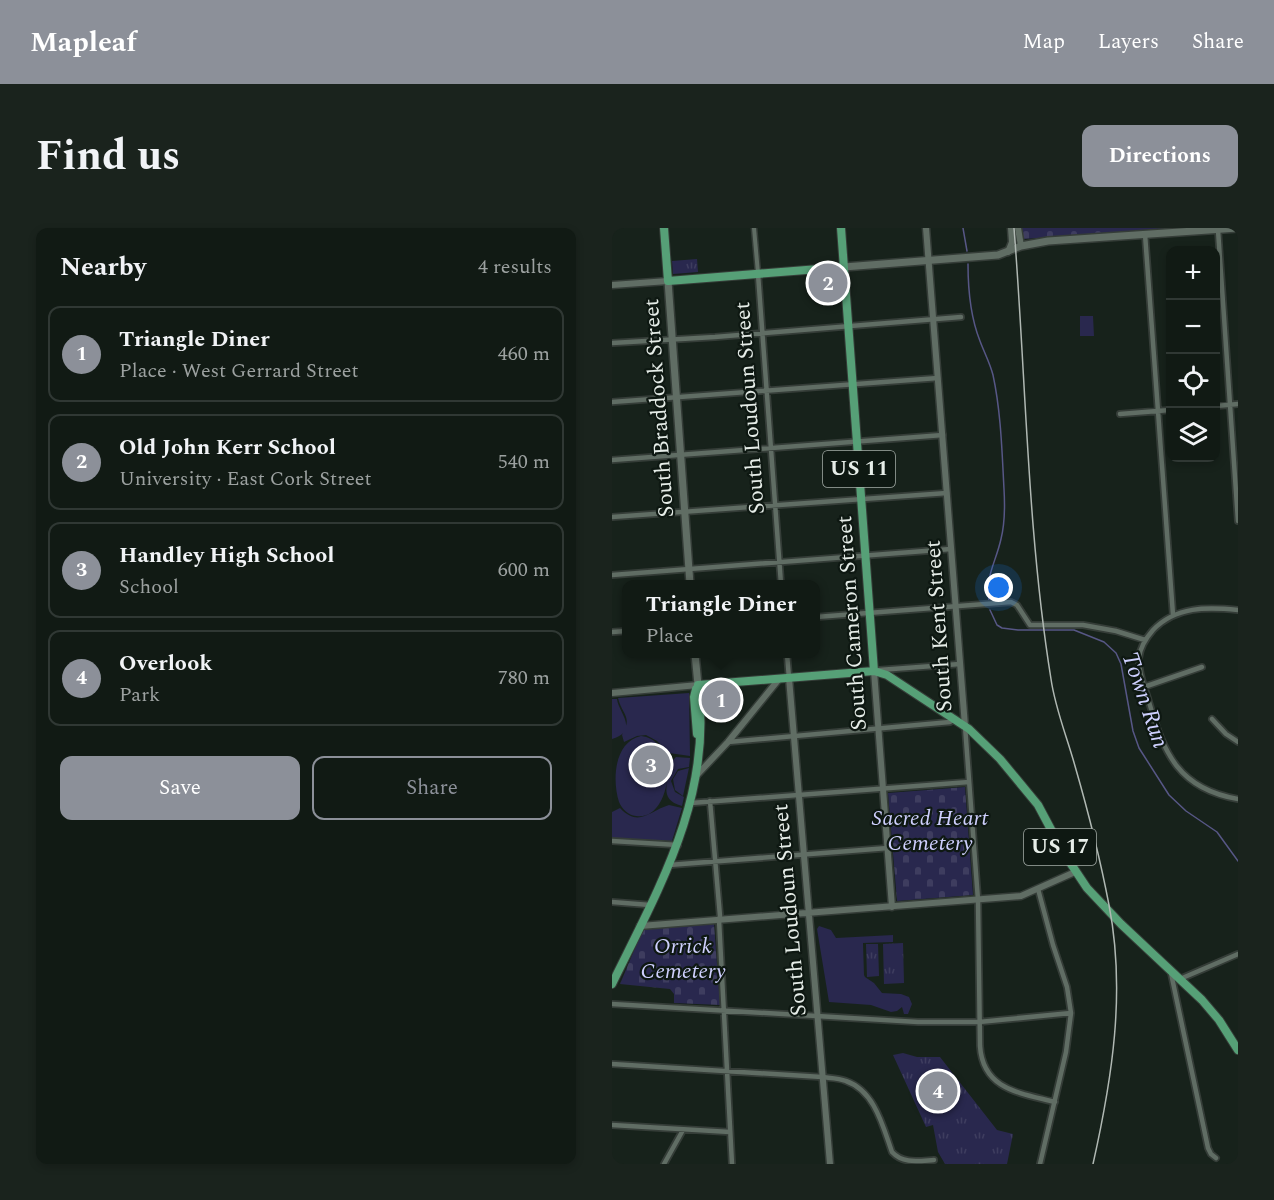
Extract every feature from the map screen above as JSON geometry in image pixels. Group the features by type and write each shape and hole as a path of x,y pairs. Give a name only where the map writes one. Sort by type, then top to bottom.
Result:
{"main road":[{"name":"South Braddock Street","path":"664,228 690,580"},
{"name":"South Cameron Street","path":"841,228 874,671"},
{"path":"668,281 998,255 1021,246 1048,241 1238,228"},
{"path":"612,984 678,845 691,802 696,776 701,718 695,658"},
{"path":"698,685 874,671"},
{"name":"US 17","path":"874,671 887,675 965,726 1000,759 1040,808 1075,872 1102,905 1214,1014 1238,1050"}],"street":[{"name":"South Loudoun Street","path":"754,228 781,580"},
{"name":"South Kent Street","path":"926,228 978,900 979,1022 982,1058 986,1069 995,1080 1013,1091 1055,1102"},
{"path":"1008,252 1012,242 1011,228"},
{"path":"1018,228 1021,246"},
{"path":"1218,230 1238,521"},
{"path":"1145,234 1173,615"},
{"path":"612,285 668,281"},
{"path":"612,343 678,340 961,316"},
{"path":"612,402 938,378"},
{"path":"1220,406 1238,404"},
{"path":"1120,414 1166,410"},
{"path":"612,460 943,435"},
{"path":"612,517 947,493"},
{"path":"612,575 951,549"},
{"path":"820,617 1011,602 1017,605 1030,626 1083,625 1116,631 1146,640"},
{"path":"1238,610 1198,608 1173,615 1156,627 1146,640 1139,660 1144,687 1160,739 1176,766 1201,787 1238,799"},
{"name":"South Loudoun Street","path":"787,658 830,1164"},
{"path":"874,671 960,664"},
{"path":"1144,687 1202,667"},
{"name":"South Cameron Street","path":"874,671 892,907"},
{"path":"696,776 728,742 779,679"},
{"path":"612,693 698,685"},
{"path":"1212,718 1226,734 1238,742"},
{"path":"728,742 950,722 954,719"},
{"path":"691,802 969,782"},
{"path":"710,801 720,916 732,1164"},
{"path":"612,841 678,845"},
{"path":"669,865 888,848"},
{"path":"640,926 1021,897 1075,872"},
{"path":"1038,889 1067,987 1071,1013 1066,1052 1040,1164"},
{"path":"612,902 650,905"},
{"path":"1180,979 1238,954"},
{"path":"1171,971 1208,1147 1210,1154 1216,1158"},
{"path":"612,1004 908,1022 979,1022 1071,1013"},
{"path":"612,1064 822,1077 847,1081 865,1094 876,1109 892,1152 897,1158 910,1162 934,1160"},
{"path":"612,1125 730,1132"},
{"path":"664,1164 683,1130"}],"green space":[{"path":"1020,228 1168,228 1024,239"},
{"path":"697,259 698,272 673,274 672,261"},
{"path":"1080,316 1093,316 1094,336 1080,336"},
{"path":"689,693 690,756 669,753 657,741 646,735 624,742 622,735 627,719 618,698"},
{"path":"612,699 617,699 626,726 625,731 612,739"},
{"path":"641,736 654,741 662,751 667,765 667,780 664,794 657,807 648,814 636,816 626,811 619,802 616,773 620,754 625,746"},
{"path":"676,757 690,758 689,767 678,769 671,781 675,792 684,797 682,806 670,799 666,790 668,765"},
{"path":"689,768 683,796 675,790 673,779 678,771"},
{"name":"Sacred Heart Cemetery","path":"965,787 973,895 897,901 888,793"},
{"path":"669,805 682,808 672,841 612,838 612,812 620,808 633,817 639,817"},
{"name":"Orrick Cemetery","path":"714,923 720,1005 674,1003 674,994 670,989 620,984 643,929"},
{"path":"819,926 831,930 836,938 893,935 893,942 863,943 864,975 882,993 909,997 912,1004 908,1014 904,1014 902,1007 891,1012 871,1005 829,1002 817,929"},
{"path":"903,943 904,983 884,984 883,944"},
{"path":"866,944 878,944 879,976 867,977"},
{"path":"903,1053 917,1057 940,1057 997,1130 1013,1134 1007,1164 945,1164 938,1152 933,1125 926,1127 893,1055"}],"waterway":[{"name":"Town Run","path":"963,228 967,251"},
{"name":"Town Run","path":"968,264 972,313 993,375 1002,446 1004,521 990,576 989,601"},
{"name":"Town Run","path":"990,610 997,625 1002,628 1074,630 1104,642 1116,653 1121,664 1133,731 1139,748 1169,795 1186,811 1217,832 1238,861"}],"railway":[{"path":"1014,228 1032,510 1043,623 1053,690 1094,835 1114,938 1116,1003 1111,1068 1093,1164"}],"place":[{"name":"Old John Kerr School","path":"828,283"},
{"name":"Triangle Diner","path":"721,700"},
{"name":"Handley High School","path":"651,765"},
{"name":"Overlook","path":"938,1091"}]}
